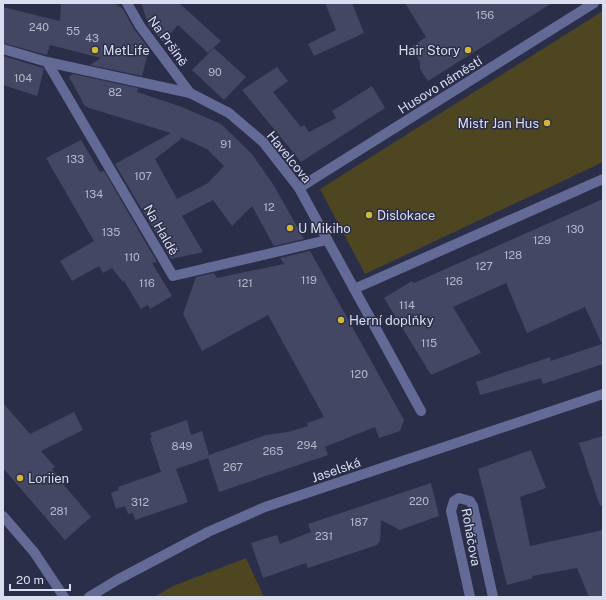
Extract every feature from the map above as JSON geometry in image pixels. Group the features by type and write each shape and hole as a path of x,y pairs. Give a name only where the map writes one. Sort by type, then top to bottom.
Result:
{"street":[{"name":"Na Pršíně","path":"128,3 143,30 190,93"},
{"name":"Husovo náměstí","path":"299,188 594,3"},
{"name":"Havelcova","path":"3,49 47,62 190,93 229,113 263,142 299,188 421,411"},
{"name":"Na Haldě","path":"47,62 173,276 327,240"},
{"path":"354,289 603,179"},
{"name":"Jaselská","path":"89,597 117,580 208,532 265,507 603,394"},
{"name":"Roháčova","path":"470,597 451,511 454,501 459,498 470,501 472,506 493,597"},
{"path":"3,516 34,552 64,597"}],"shaded area":[{"path":"603,11 603,162 365,274 320,189"},
{"path":"246,558 264,597 154,597 173,586"}],"building":[{"path":"61,3 114,3 123,9 134,29 149,49 142,76 90,65 101,58 50,45 47,55 3,43 3,7 60,21"},
{"path":"141,3 179,3 221,41 208,53 178,25 163,42 148,25 149,26"},
{"path":"325,3 352,3 364,33 314,56 308,44 336,30"},
{"path":"405,3 552,3 428,81 420,69 420,62 411,47 426,37"},
{"path":"214,48 246,77 224,100 192,70"},
{"path":"3,56 44,69 37,96 3,85"},
{"path":"277,67 288,81 273,92 301,127 304,125 309,132 336,118 332,111 372,86 385,108 301,162 242,90"},
{"path":"73,74 138,88 137,92 182,107 221,124 251,153 273,184 304,239 274,246 252,206 232,226 213,200 182,216 203,252 171,259 115,164 171,133 85,106 69,77","holes":["180,137 207,149 224,166 208,183 177,199 155,159 181,139"]},
{"path":"81,140 100,172 104,171 157,262 152,263 172,296 150,309 148,305 141,309 124,281 123,282 112,268 103,273 99,266 72,281 60,261 94,241 46,158"},
{"path":"603,199 603,364 543,384 541,378 480,395 476,382 550,357 551,361 602,344 585,307 527,333 506,283 453,307 481,353 431,375 384,298 412,281 414,283"},
{"path":"310,251 404,420 400,431 379,438 375,427 325,447 328,455 219,492 208,458 176,469 188,502 135,520 133,513 128,514 125,506 116,509 111,493 119,490 118,487 161,472 150,438 152,437 150,433 187,420 191,435 202,431 209,455 266,435 288,432 308,426 307,423 324,417 268,315 202,351 183,314 196,277 214,273 217,278 284,264 280,258"},
{"path":"3,403 30,434 74,412 83,430 41,451 55,467 52,469 65,484 64,485 91,517 65,540 3,468"},
{"path":"603,436 603,505 600,506 579,443"},
{"path":"531,450 546,488 520,497 530,546 603,530 603,597 589,597 577,568 532,576 533,578 507,585 478,469"},
{"path":"431,483 439,516 400,530 381,520 380,541 377,545 308,568 306,563 263,578 251,543 277,535 280,544 311,532 308,524"}],"place":[{"name":"MetLife","path":"95,50"},
{"name":"Hair Story","path":"468,50"},
{"name":"Mistr Jan Hus","path":"547,123"},
{"name":"Dislokace","path":"369,215"},
{"name":"U Mikiho","path":"290,228"},
{"name":"Herní doplňky","path":"341,320"},
{"name":"Loriien","path":"20,478"}]}
